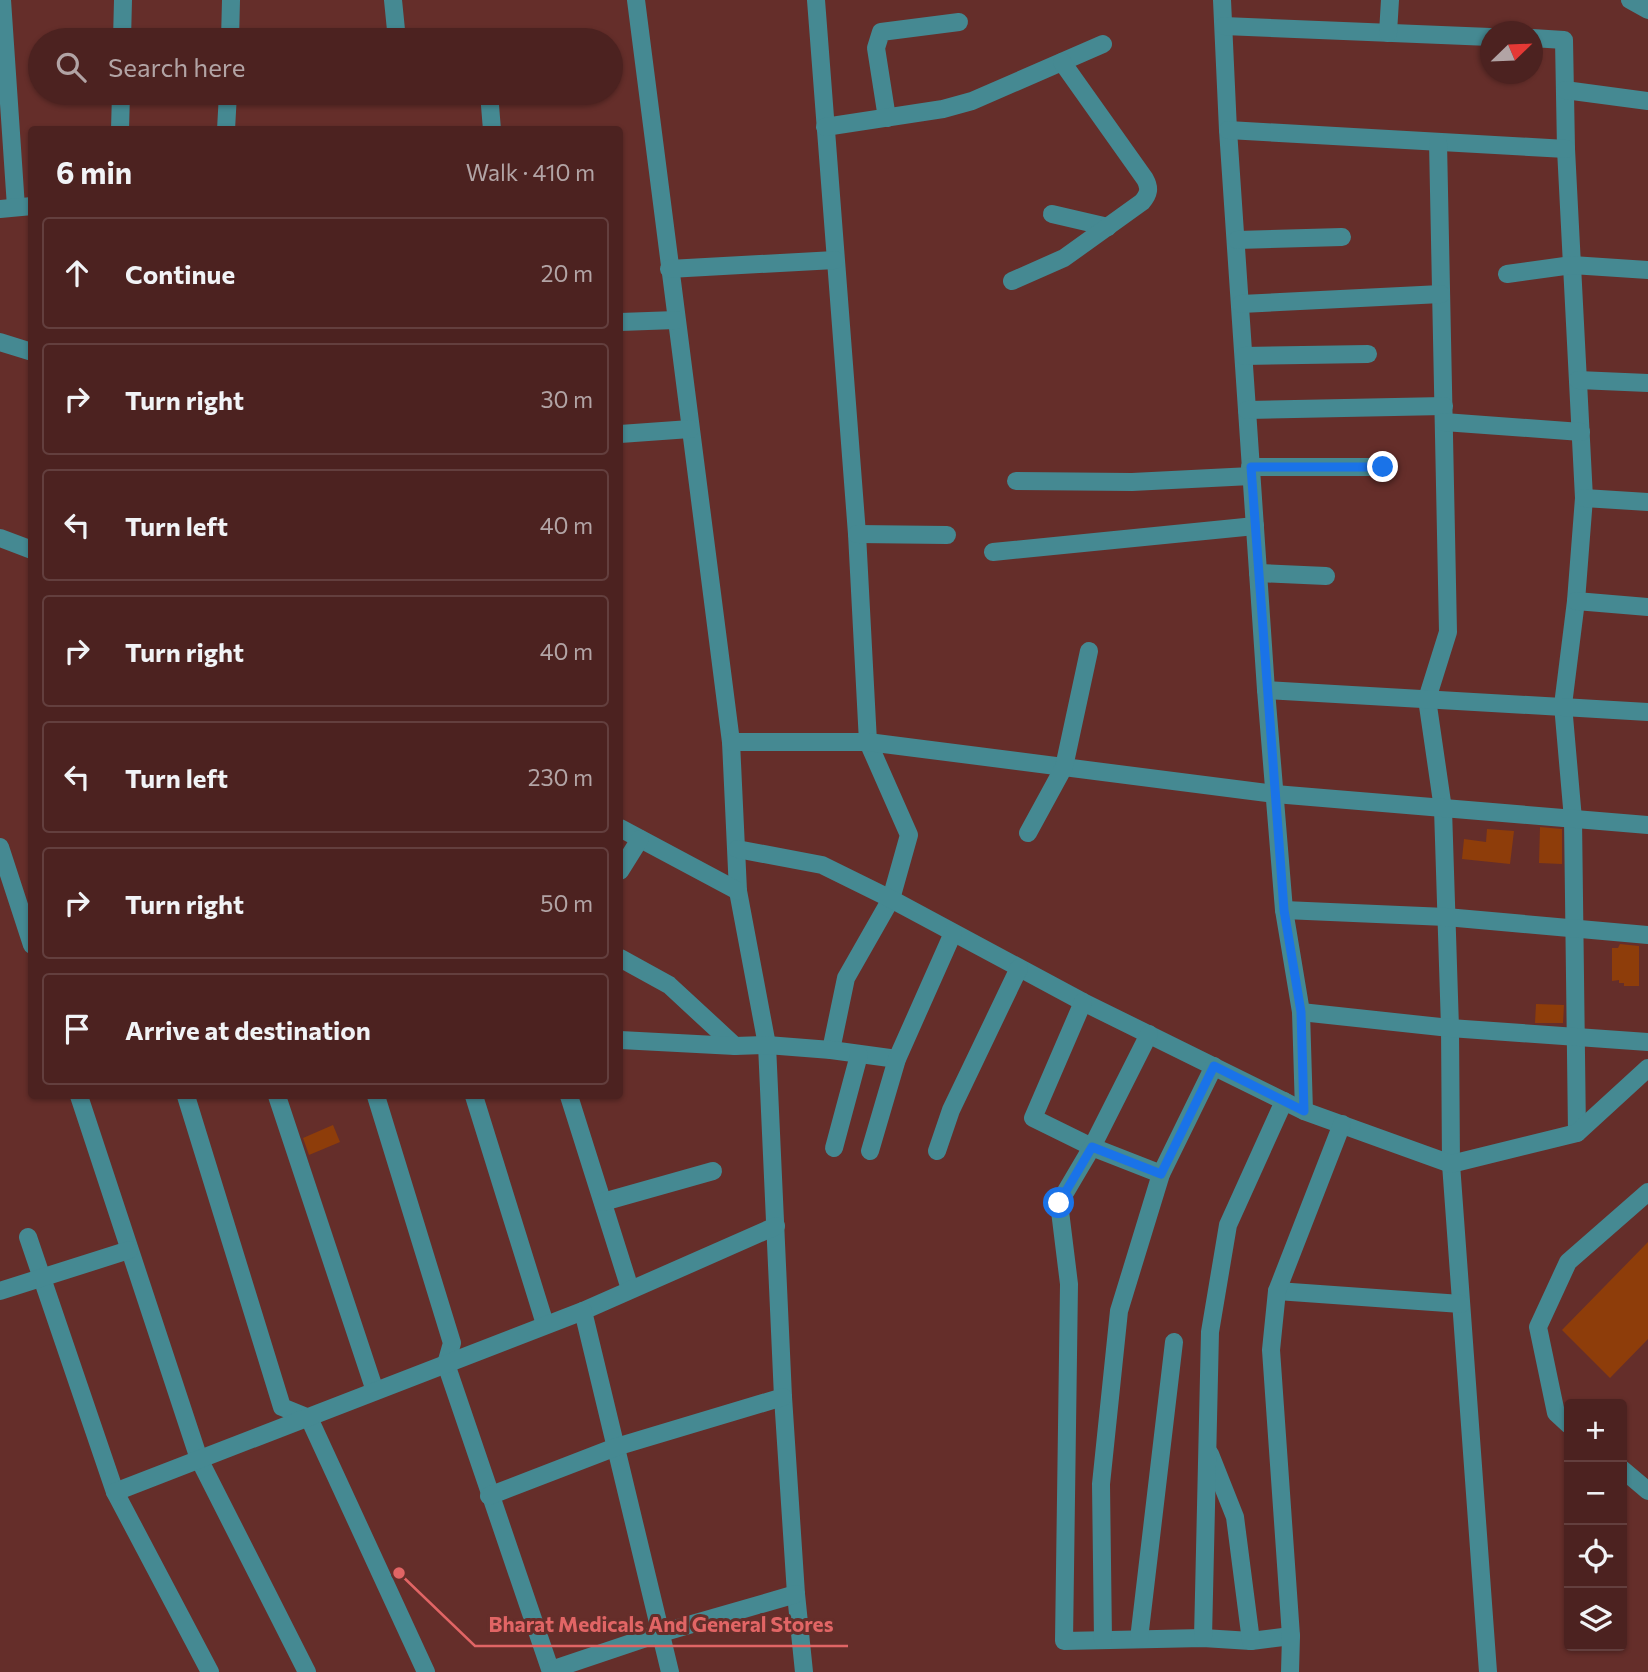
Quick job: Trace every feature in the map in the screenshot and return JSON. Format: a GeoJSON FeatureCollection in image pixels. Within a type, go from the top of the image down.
{"type":"FeatureCollection","features":[{"type":"Feature","properties":{"kind":"street"},"geometry":{"type":"LineString","coordinates":[[2,0],[16,207]]}},
{"type":"Feature","properties":{"kind":"street"},"geometry":{"type":"LineString","coordinates":[[122,28],[123,0]]}},
{"type":"Feature","properties":{"kind":"street"},"geometry":{"type":"LineString","coordinates":[[230,28],[231,0]]}},
{"type":"Feature","properties":{"kind":"street"},"geometry":{"type":"LineString","coordinates":[[393,0],[396,28]]}},
{"type":"Feature","properties":{"kind":"street"},"geometry":{"type":"LineString","coordinates":[[636,0],[731,742],[738,891],[767,1045],[783,1397],[804,1672]]}},
{"type":"Feature","properties":{"kind":"street"},"geometry":{"type":"LineString","coordinates":[[816,0],[857,534],[868,742],[909,835],[891,899],[846,978],[831,1050]]}},
{"type":"Feature","properties":{"kind":"street"},"geometry":{"type":"LineString","coordinates":[[1222,0],[1228,130],[1266,690],[1284,910],[1301,1012],[1304,1111]]}},
{"type":"Feature","properties":{"kind":"street"},"geometry":{"type":"LineString","coordinates":[[1388,33],[1390,0]]}},
{"type":"Feature","properties":{"kind":"street"},"geometry":{"type":"LineString","coordinates":[[1630,0],[1648,10]]}},
{"type":"Feature","properties":{"kind":"street"},"geometry":{"type":"LineString","coordinates":[[887,118],[876,48],[881,32],[959,22]]}},
{"type":"Feature","properties":{"kind":"street"},"geometry":{"type":"LineString","coordinates":[[1224,26],[1480,37]]}},
{"type":"Feature","properties":{"kind":"street"},"geometry":{"type":"LineString","coordinates":[[1543,39],[1564,40],[1566,149],[1584,498],[1576,601],[1563,705],[1573,819],[1577,1133]]}},
{"type":"Feature","properties":{"kind":"street"},"geometry":{"type":"LineString","coordinates":[[825,127],[943,109],[972,101],[1103,44]]}},
{"type":"Feature","properties":{"kind":"street"},"geometry":{"type":"LineString","coordinates":[[1012,281],[1064,258],[1148,195],[1148,185],[1062,62]]}},
{"type":"Feature","properties":{"kind":"street"},"geometry":{"type":"LineString","coordinates":[[1565,90],[1648,101]]}},
{"type":"Feature","properties":{"kind":"street"},"geometry":{"type":"LineString","coordinates":[[120,126],[121,105]]}},
{"type":"Feature","properties":{"kind":"street"},"geometry":{"type":"LineString","coordinates":[[226,126],[227,105]]}},
{"type":"Feature","properties":{"kind":"street"},"geometry":{"type":"LineString","coordinates":[[490,105],[492,126]]}},
{"type":"Feature","properties":{"kind":"street"},"geometry":{"type":"LineString","coordinates":[[1228,130],[1566,149]]}},
{"type":"Feature","properties":{"kind":"street"},"geometry":{"type":"LineString","coordinates":[[1438,142],[1448,632],[1426,699],[1443,809],[1451,1164],[1488,1672]]}},
{"type":"Feature","properties":{"kind":"street"},"geometry":{"type":"LineString","coordinates":[[1052,214],[1108,227]]}},
{"type":"Feature","properties":{"kind":"street"},"geometry":{"type":"LineString","coordinates":[[1237,240],[1342,237]]}},
{"type":"Feature","properties":{"kind":"street"},"geometry":{"type":"LineString","coordinates":[[669,269],[835,260]]}},
{"type":"Feature","properties":{"kind":"street"},"geometry":{"type":"LineString","coordinates":[[1507,274],[1572,265],[1648,270]]}},
{"type":"Feature","properties":{"kind":"street"},"geometry":{"type":"LineString","coordinates":[[1241,304],[1441,294]]}},
{"type":"Feature","properties":{"kind":"street"},"geometry":{"type":"LineString","coordinates":[[623,322],[676,320]]}},
{"type":"Feature","properties":{"kind":"street"},"geometry":{"type":"LineString","coordinates":[[0,342],[28,351]]}},
{"type":"Feature","properties":{"kind":"street"},"geometry":{"type":"LineString","coordinates":[[1244,356],[1368,355]]}},
{"type":"Feature","properties":{"kind":"street"},"geometry":{"type":"LineString","coordinates":[[1578,380],[1648,383]]}},
{"type":"Feature","properties":{"kind":"street"},"geometry":{"type":"LineString","coordinates":[[1247,410],[1444,414],[1581,432]]}},
{"type":"Feature","properties":{"kind":"street"},"geometry":{"type":"LineString","coordinates":[[623,434],[691,429]]}},
{"type":"Feature","properties":{"kind":"street"},"geometry":{"type":"LineString","coordinates":[[1016,481],[1132,482],[1251,471],[1383,467]]}},
{"type":"Feature","properties":{"kind":"street"},"geometry":{"type":"LineString","coordinates":[[1584,498],[1648,502]]}},
{"type":"Feature","properties":{"kind":"street"},"geometry":{"type":"LineString","coordinates":[[993,552],[1255,526]]}},
{"type":"Feature","properties":{"kind":"street"},"geometry":{"type":"LineString","coordinates":[[857,534],[947,535]]}},
{"type":"Feature","properties":{"kind":"street"},"geometry":{"type":"LineString","coordinates":[[0,538],[28,548]]}},
{"type":"Feature","properties":{"kind":"street"},"geometry":{"type":"LineString","coordinates":[[1258,573],[1326,576]]}},
{"type":"Feature","properties":{"kind":"street"},"geometry":{"type":"LineString","coordinates":[[1576,601],[1648,607]]}},
{"type":"Feature","properties":{"kind":"street"},"geometry":{"type":"LineString","coordinates":[[1028,833],[1063,767],[1089,651]]}},
{"type":"Feature","properties":{"kind":"street"},"geometry":{"type":"LineString","coordinates":[[1266,690],[1563,705],[1648,712]]}},
{"type":"Feature","properties":{"kind":"street"},"geometry":{"type":"LineString","coordinates":[[731,742],[868,742],[1275,794],[1648,825]]}},
{"type":"Feature","properties":{"kind":"street"},"geometry":{"type":"LineString","coordinates":[[623,830],[738,891]]}},
{"type":"Feature","properties":{"kind":"street"},"geometry":{"type":"LineString","coordinates":[[623,866],[640,839]]}},
{"type":"Feature","properties":{"kind":"street"},"geometry":{"type":"LineString","coordinates":[[0,847],[28,933]]}},
{"type":"Feature","properties":{"kind":"street"},"geometry":{"type":"LineString","coordinates":[[737,849],[822,865],[1083,1002],[1304,1111],[1451,1164],[1577,1133],[1648,1068]]}},
{"type":"Feature","properties":{"kind":"street"},"geometry":{"type":"LineString","coordinates":[[1284,910],[1446,917],[1648,934]]}},
{"type":"Feature","properties":{"kind":"street"},"geometry":{"type":"LineString","coordinates":[[870,1150],[897,1059],[953,933]]}},
{"type":"Feature","properties":{"kind":"street"},"geometry":{"type":"LineString","coordinates":[[623,960],[669,985],[735,1046]]}},
{"type":"Feature","properties":{"kind":"street"},"geometry":{"type":"LineString","coordinates":[[937,1151],[951,1110],[1019,968]]}},
{"type":"Feature","properties":{"kind":"street"},"geometry":{"type":"LineString","coordinates":[[1083,1002],[1032,1118],[1092,1147],[1161,1174]]}},
{"type":"Feature","properties":{"kind":"street"},"geometry":{"type":"LineString","coordinates":[[1301,1012],[1450,1028],[1648,1042]]}},
{"type":"Feature","properties":{"kind":"street"},"geometry":{"type":"LineString","coordinates":[[1149,1034],[1092,1147],[1059,1203],[1069,1284],[1064,1641],[1203,1638],[1251,1641],[1291,1636]]}},
{"type":"Feature","properties":{"kind":"street"},"geometry":{"type":"LineString","coordinates":[[623,1040],[767,1045],[897,1059]]}},
{"type":"Feature","properties":{"kind":"street"},"geometry":{"type":"LineString","coordinates":[[834,1148],[859,1055]]}},
{"type":"Feature","properties":{"kind":"street"},"geometry":{"type":"LineString","coordinates":[[1103,1640],[1101,1483],[1119,1311],[1161,1174],[1214,1066]]}},
{"type":"Feature","properties":{"kind":"street"},"geometry":{"type":"LineString","coordinates":[[80,1099],[199,1459],[307,1672]]}},
{"type":"Feature","properties":{"kind":"street"},"geometry":{"type":"LineString","coordinates":[[187,1099],[282,1407],[309,1418],[426,1672]]}},
{"type":"Feature","properties":{"kind":"street"},"geometry":{"type":"LineString","coordinates":[[278,1099],[374,1391]]}},
{"type":"Feature","properties":{"kind":"street"},"geometry":{"type":"LineString","coordinates":[[377,1099],[453,1343],[446,1364],[551,1671],[661,1633],[796,1594]]}},
{"type":"Feature","properties":{"kind":"street"},"geometry":{"type":"LineString","coordinates":[[475,1099],[545,1324]]}},
{"type":"Feature","properties":{"kind":"street"},"geometry":{"type":"LineString","coordinates":[[570,1099],[630,1289]]}},
{"type":"Feature","properties":{"kind":"street"},"geometry":{"type":"LineString","coordinates":[[1203,1638],[1210,1332],[1228,1225],[1284,1101]]}},
{"type":"Feature","properties":{"kind":"street"},"geometry":{"type":"LineString","coordinates":[[1290,1672],[1291,1636],[1271,1350],[1277,1291],[1342,1124]]}},
{"type":"Feature","properties":{"kind":"street"},"geometry":{"type":"LineString","coordinates":[[603,1202],[713,1171]]}},
{"type":"Feature","properties":{"kind":"street"},"geometry":{"type":"LineString","coordinates":[[1564,1420],[1556,1413],[1538,1327],[1568,1262],[1648,1192]]}},
{"type":"Feature","properties":{"kind":"street"},"geometry":{"type":"LineString","coordinates":[[115,1492],[583,1311],[776,1226]]}},
{"type":"Feature","properties":{"kind":"street"},"geometry":{"type":"LineString","coordinates":[[28,1237],[115,1492],[210,1672]]}},
{"type":"Feature","properties":{"kind":"street"},"geometry":{"type":"LineString","coordinates":[[0,1291],[128,1250]]}},
{"type":"Feature","properties":{"kind":"street"},"geometry":{"type":"LineString","coordinates":[[1277,1291],[1461,1304]]}},
{"type":"Feature","properties":{"kind":"street"},"geometry":{"type":"LineString","coordinates":[[583,1311],[670,1672]]}},
{"type":"Feature","properties":{"kind":"street"},"geometry":{"type":"LineString","coordinates":[[1139,1639],[1174,1342]]}},
{"type":"Feature","properties":{"kind":"street"},"geometry":{"type":"LineString","coordinates":[[489,1496],[615,1447],[783,1397]]}},
{"type":"Feature","properties":{"kind":"street"},"geometry":{"type":"LineString","coordinates":[[1207,1448],[1235,1517],[1251,1641]]}},
{"type":"Feature","properties":{"kind":"street"},"geometry":{"type":"LineString","coordinates":[[1627,1473],[1648,1491]]}},
{"type":"Feature","properties":{"kind":"building"},"geometry":{"type":"Polygon","coordinates":[[[1540,827],[1562,829],[1562,864],[1539,863],[1540,827]]]}},
{"type":"Feature","properties":{"kind":"building"},"geometry":{"type":"Polygon","coordinates":[[[1487,829],[1514,831],[1510,864],[1462,859],[1464,839],[1486,842],[1487,829]]]}},
{"type":"Feature","properties":{"kind":"building"},"geometry":{"type":"Polygon","coordinates":[[[1620,944],[1639,946],[1639,986],[1624,986],[1619,980],[1612,981],[1612,948],[1618,948],[1620,944]]]}},
{"type":"Feature","properties":{"kind":"building"},"geometry":{"type":"Polygon","coordinates":[[[1536,1004],[1564,1005],[1563,1023],[1535,1023],[1536,1004]]]}},
{"type":"Feature","properties":{"kind":"building"},"geometry":{"type":"Polygon","coordinates":[[[333,1125],[340,1142],[309,1155],[303,1138],[333,1125]]]}},
{"type":"Feature","properties":{"kind":"building"},"geometry":{"type":"Polygon","coordinates":[[[1648,1242],[1648,1339],[1610,1378],[1562,1330],[1648,1242]]]}},
{"type":"Feature","properties":{"kind":"place","name":"Bharat Medicals And General Stores"},"geometry":{"type":"Point","coordinates":[399,1573]}},
{"type":"Feature","properties":{"kind":"route"},"geometry":{"type":"LineString","coordinates":[[1059,1203],[1092,1147],[1161,1174],[1214,1066],[1304,1111],[1301,1012],[1284,910],[1251,467],[1383,467]]}}]}
